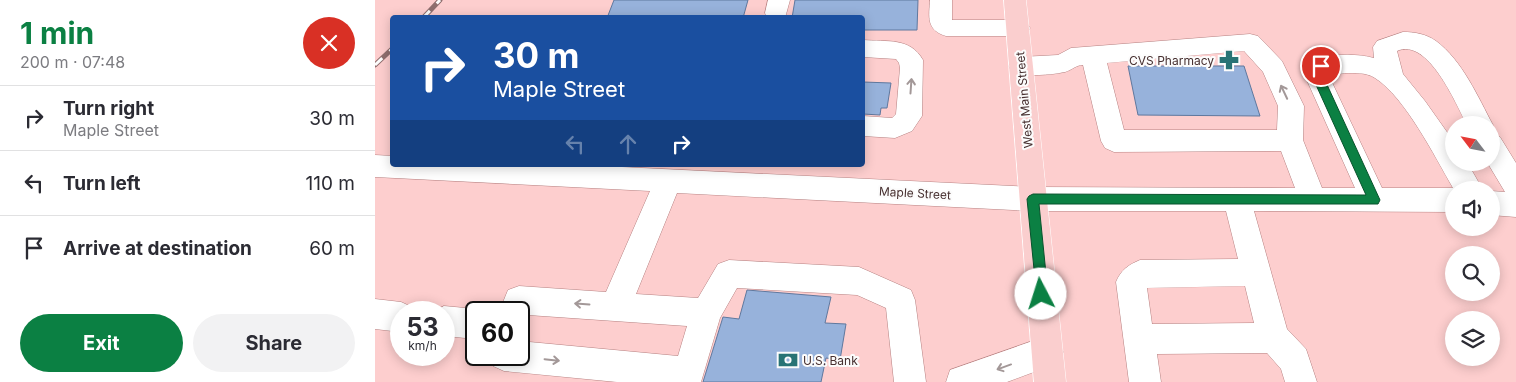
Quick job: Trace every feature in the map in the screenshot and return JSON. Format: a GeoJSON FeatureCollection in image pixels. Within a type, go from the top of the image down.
{"type":"FeatureCollection","features":[{"type":"Feature","properties":{"kind":"main road","name":"West Main Street"},"geometry":{"type":"LineString","coordinates":[[1015,0],[1048,367]]}},
{"type":"Feature","properties":{"kind":"street"},"geometry":{"type":"LineString","coordinates":[[941,0],[940,21],[946,28],[1019,48],[1064,63],[1082,56],[1250,42],[1273,68],[1291,106],[1290,140],[1313,200]]}},
{"type":"Feature","properties":{"kind":"street"},"geometry":{"type":"LineString","coordinates":[[1463,181],[1393,78],[1385,55],[1385,47],[1403,40],[1418,42],[1430,48],[1443,62],[1475,116]]}},
{"type":"Feature","properties":{"kind":"street"},"geometry":{"type":"LineString","coordinates":[[865,49],[902,50],[911,60],[912,68],[909,116],[903,124],[895,128],[865,126]]}},
{"type":"Feature","properties":{"kind":"street"},"geometry":{"type":"LineString","coordinates":[[1082,56],[1113,140],[1290,140]]}},
{"type":"Feature","properties":{"kind":"street"},"geometry":{"type":"LineString","coordinates":[[1374,200],[1317,76],[1321,66],[1361,65],[1382,70],[1393,78]]}},
{"type":"Feature","properties":{"kind":"street"},"geometry":{"type":"LineString","coordinates":[[1500,160],[1516,187]]}},
{"type":"Feature","properties":{"kind":"street","name":"Maple Street"},"geometry":{"type":"LineString","coordinates":[[376,166],[390,166]]}},
{"type":"Feature","properties":{"kind":"street","name":"Maple Street"},"geometry":{"type":"LineString","coordinates":[[410,167],[683,175],[1033,199],[1445,200]]}},
{"type":"Feature","properties":{"kind":"street"},"geometry":{"type":"LineString","coordinates":[[615,307],[683,175]]}},
{"type":"Feature","properties":{"kind":"street"},"geometry":{"type":"LineString","coordinates":[[1237,200],[1274,338],[1295,360],[1301,382]]}},
{"type":"Feature","properties":{"kind":"street"},"geometry":{"type":"LineString","coordinates":[[1500,204],[1516,205]]}},
{"type":"Feature","properties":{"kind":"street"},"geometry":{"type":"LineString","coordinates":[[1145,382],[1131,282],[1140,274],[1257,272]]}},
{"type":"Feature","properties":{"kind":"street"},"geometry":{"type":"LineString","coordinates":[[530,358],[677,375],[695,313],[729,274],[859,281],[900,300],[910,382]]}},
{"type":"Feature","properties":{"kind":"street"},"geometry":{"type":"LineString","coordinates":[[530,306],[615,307],[695,313]]}},
{"type":"Feature","properties":{"kind":"street"},"geometry":{"type":"LineString","coordinates":[[375,314],[390,316]]}},
{"type":"Feature","properties":{"kind":"street"},"geometry":{"type":"LineString","coordinates":[[1139,339],[1274,338]]}},
{"type":"Feature","properties":{"kind":"street"},"geometry":{"type":"LineString","coordinates":[[962,382],[1048,367]]}},
{"type":"Feature","properties":{"kind":"building"},"geometry":{"type":"Polygon","coordinates":[[[614,0],[748,0],[744,15],[608,15],[614,0]]]}},
{"type":"Feature","properties":{"kind":"building"},"geometry":{"type":"Polygon","coordinates":[[[795,0],[918,0],[917,30],[865,30],[865,15],[792,15],[795,0]]]}},
{"type":"Feature","properties":{"kind":"building"},"geometry":{"type":"Polygon","coordinates":[[[1128,66],[1244,66],[1260,116],[1138,115],[1128,66]]]}},
{"type":"Feature","properties":{"kind":"building"},"geometry":{"type":"Polygon","coordinates":[[[865,82],[891,83],[887,108],[881,108],[880,115],[865,114],[865,82]]]}},
{"type":"Feature","properties":{"kind":"building"},"geometry":{"type":"Polygon","coordinates":[[[747,290],[831,297],[825,323],[846,324],[840,360],[826,358],[821,382],[703,382],[723,317],[739,319],[747,290]]]}},
{"type":"Feature","properties":{"kind":"railway"},"geometry":{"type":"LineString","coordinates":[[426,15],[440,0]]}},
{"type":"Feature","properties":{"kind":"railway"},"geometry":{"type":"LineString","coordinates":[[375,65],[390,51]]}},
{"type":"Feature","properties":{"kind":"place","name":"CVS Pharmacy"},"geometry":{"type":"Point","coordinates":[1229,60]}},
{"type":"Feature","properties":{"kind":"place","name":"U.S. Bank"},"geometry":{"type":"Point","coordinates":[788,360]}},
{"type":"Feature","properties":{"kind":"route"},"geometry":{"type":"LineString","coordinates":[[1041,294],[1033,199],[1374,200],[1317,76],[1321,66]]}}]}
